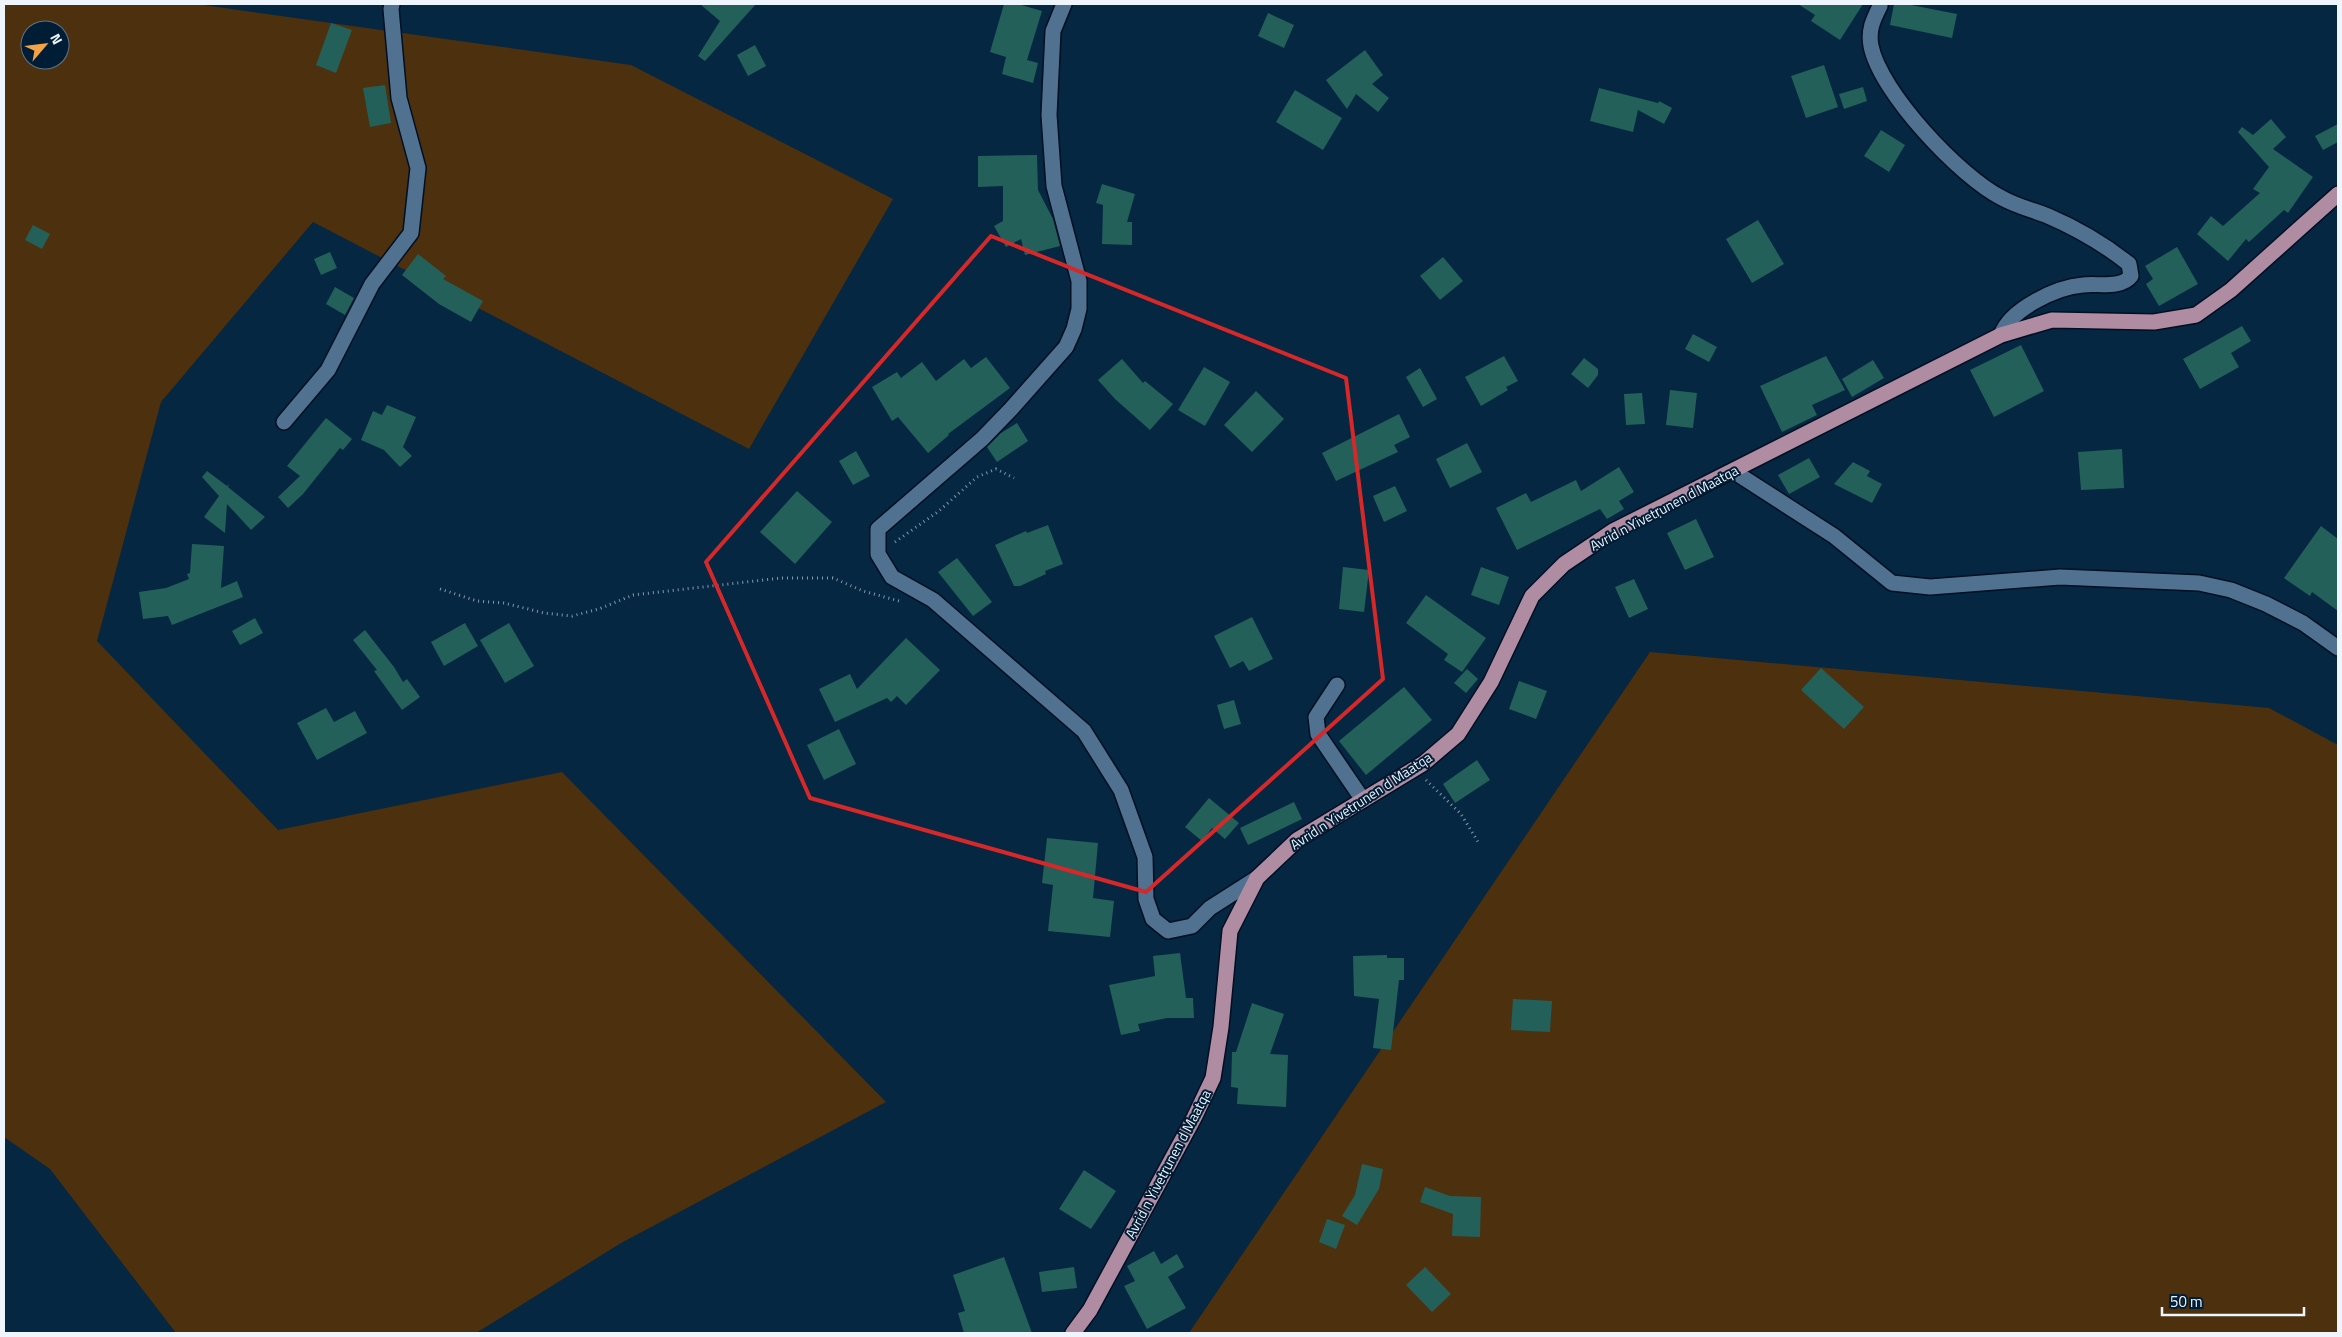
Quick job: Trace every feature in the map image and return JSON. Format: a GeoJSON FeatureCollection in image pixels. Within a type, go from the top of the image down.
{"type":"FeatureCollection","features":[{"type":"Feature","properties":{"kind":"main road","name":"Avrid n Yivetṛunen d Maatqa"},"geometry":{"type":"LineString","coordinates":[[1073,1333],[1090,1310],[1194,1118],[1213,1078],[1221,1027],[1230,931],[1257,878],[1296,840],[1416,768],[1458,734],[1491,682],[1532,596],[1564,564],[1614,531],[2001,335],[2052,320],[2154,322],[2196,315],[2231,290],[2338,194]]}},
{"type":"Feature","properties":{"kind":"street"},"geometry":{"type":"LineString","coordinates":[[284,422],[328,370],[372,284],[412,233],[418,168],[399,98],[392,4]]}},
{"type":"Feature","properties":{"kind":"street"},"geometry":{"type":"LineString","coordinates":[[1064,4],[1053,31],[1049,116],[1054,186],[1078,281],[1079,309],[1074,329],[1066,347],[982,439],[878,529],[878,554],[892,577],[933,600],[1084,731],[1121,790],[1145,857],[1146,899],[1153,920],[1168,931],[1192,926],[1210,908],[1257,878]]}},
{"type":"Feature","properties":{"kind":"street"},"geometry":{"type":"LineString","coordinates":[[1880,6],[1870,25],[1871,44],[1876,65],[1886,83],[1910,115],[1964,172],[2002,198],[2048,216],[2086,235],[2129,264],[2132,271],[2129,279],[2119,283],[2083,284],[2048,295],[2019,313],[2003,328],[2001,335]]}},
{"type":"Feature","properties":{"kind":"street"},"geometry":{"type":"LineString","coordinates":[[1733,471],[1834,536],[1892,583],[1930,588],[2060,577],[2199,583],[2231,590],[2266,604],[2303,623],[2338,648]]}},
{"type":"Feature","properties":{"kind":"street"},"geometry":{"type":"LineString","coordinates":[[1337,685],[1316,717],[1318,734],[1363,800]]}},
{"type":"Feature","properties":{"kind":"path"},"geometry":{"type":"LineString","coordinates":[[878,554],[939,512],[977,477],[996,469],[1014,478]]}},
{"type":"Feature","properties":{"kind":"path"},"geometry":{"type":"LineString","coordinates":[[440,589],[477,601],[504,603],[544,613],[572,616],[599,609],[633,595],[781,578],[833,578],[894,601],[904,601]]}},
{"type":"Feature","properties":{"kind":"path"},"geometry":{"type":"LineString","coordinates":[[1416,768],[1461,814],[1478,842]]}},
{"type":"Feature","properties":{"kind":"highlighted area"},"geometry":{"type":"Polygon","coordinates":[[[991,236],[1346,378],[1383,679],[1146,892],[810,798],[706,562],[991,236]]]}},
{"type":"Feature","properties":{"kind":"shaded area"},"geometry":{"type":"Polygon","coordinates":[[[4,4],[196,4],[631,65],[893,199],[749,449],[313,222],[161,402],[97,641],[278,830],[562,772],[886,1102],[621,1243],[476,1333],[176,1333],[50,1169],[4,1137],[4,4]]]}},
{"type":"Feature","properties":{"kind":"shaded area"},"geometry":{"type":"Polygon","coordinates":[[[1650,652],[2269,708],[2338,745],[2338,1333],[1189,1333],[1650,652]]]}},
{"type":"Feature","properties":{"kind":"building"},"geometry":{"type":"Polygon","coordinates":[[[700,4],[756,4],[705,61],[698,56],[720,21],[700,4]]]}},
{"type":"Feature","properties":{"kind":"building"},"geometry":{"type":"Polygon","coordinates":[[[1004,4],[1018,4],[1042,11],[1027,60],[1038,63],[1033,83],[1002,74],[1006,57],[990,52],[1004,4]]]}},
{"type":"Feature","properties":{"kind":"building"},"geometry":{"type":"Polygon","coordinates":[[[1798,4],[1863,4],[1840,40],[1811,21],[1815,15],[1798,4]]]}},
{"type":"Feature","properties":{"kind":"building"},"geometry":{"type":"Polygon","coordinates":[[[1894,4],[1906,4],[1957,14],[1952,38],[1890,25],[1894,4]]]}},
{"type":"Feature","properties":{"kind":"building"},"geometry":{"type":"Polygon","coordinates":[[[1268,13],[1294,25],[1284,48],[1258,36],[1268,13]]]}},
{"type":"Feature","properties":{"kind":"building"},"geometry":{"type":"Polygon","coordinates":[[[331,23],[352,30],[336,73],[316,65],[331,23]]]}},
{"type":"Feature","properties":{"kind":"building"},"geometry":{"type":"Polygon","coordinates":[[[755,45],[766,66],[748,76],[737,55],[755,45]]]}},
{"type":"Feature","properties":{"kind":"building"},"geometry":{"type":"Polygon","coordinates":[[[1365,50],[1383,75],[1372,84],[1389,98],[1378,112],[1356,94],[1347,109],[1326,80],[1365,50]]]}},
{"type":"Feature","properties":{"kind":"building"},"geometry":{"type":"Polygon","coordinates":[[[1824,65],[1838,107],[1806,118],[1791,76],[1824,65]]]}},
{"type":"Feature","properties":{"kind":"building"},"geometry":{"type":"Polygon","coordinates":[[[385,85],[391,123],[370,127],[363,88],[385,85]]]}},
{"type":"Feature","properties":{"kind":"building"},"geometry":{"type":"Polygon","coordinates":[[[1863,87],[1867,101],[1844,109],[1839,94],[1863,87]]]}},
{"type":"Feature","properties":{"kind":"building"},"geometry":{"type":"Polygon","coordinates":[[[1599,88],[1658,103],[1659,101],[1672,108],[1664,124],[1638,110],[1633,132],[1590,121],[1599,88]]]}},
{"type":"Feature","properties":{"kind":"building"},"geometry":{"type":"Polygon","coordinates":[[[1295,90],[1342,118],[1323,150],[1276,122],[1295,90]]]}},
{"type":"Feature","properties":{"kind":"building"},"geometry":{"type":"Polygon","coordinates":[[[2271,119],[2286,137],[2273,149],[2313,177],[2288,213],[2284,210],[2249,242],[2246,239],[2228,261],[2197,234],[2211,216],[2223,226],[2260,193],[2253,189],[2269,167],[2238,132],[2242,127],[2253,135],[2271,119]]]}},
{"type":"Feature","properties":{"kind":"building"},"geometry":{"type":"Polygon","coordinates":[[[2338,124],[2338,142],[2323,150],[2315,136],[2338,124]]]}},
{"type":"Feature","properties":{"kind":"building"},"geometry":{"type":"Polygon","coordinates":[[[1881,130],[1905,145],[1889,172],[1864,156],[1881,130]]]}},
{"type":"Feature","properties":{"kind":"building"},"geometry":{"type":"Polygon","coordinates":[[[1037,155],[1038,190],[1053,219],[1060,246],[1025,255],[1021,239],[1006,247],[994,226],[1003,221],[1003,186],[978,187],[978,156],[1037,155]]]}},
{"type":"Feature","properties":{"kind":"building"},"geometry":{"type":"Polygon","coordinates":[[[1102,184],[1135,194],[1127,222],[1132,222],[1132,245],[1102,244],[1103,205],[1096,203],[1102,184]]]}},
{"type":"Feature","properties":{"kind":"building"},"geometry":{"type":"Polygon","coordinates":[[[1758,220],[1784,264],[1752,283],[1726,239],[1758,220]]]}},
{"type":"Feature","properties":{"kind":"building"},"geometry":{"type":"Polygon","coordinates":[[[33,225],[50,234],[42,249],[25,240],[33,225]]]}},
{"type":"Feature","properties":{"kind":"building"},"geometry":{"type":"Polygon","coordinates":[[[2177,247],[2198,284],[2159,306],[2146,284],[2153,279],[2145,266],[2177,247]]]}},
{"type":"Feature","properties":{"kind":"building"},"geometry":{"type":"Polygon","coordinates":[[[330,252],[337,268],[321,275],[314,259],[330,252]]]}},
{"type":"Feature","properties":{"kind":"building"},"geometry":{"type":"Polygon","coordinates":[[[418,254],[446,276],[443,279],[483,301],[471,322],[439,304],[402,275],[418,254]]]}},
{"type":"Feature","properties":{"kind":"building"},"geometry":{"type":"Polygon","coordinates":[[[1443,257],[1463,281],[1440,300],[1420,276],[1443,257]]]}},
{"type":"Feature","properties":{"kind":"building"},"geometry":{"type":"Polygon","coordinates":[[[335,287],[354,298],[345,315],[326,304],[335,287]]]}},
{"type":"Feature","properties":{"kind":"building"},"geometry":{"type":"Polygon","coordinates":[[[2242,326],[2251,341],[2231,353],[2239,367],[2200,389],[2183,359],[2242,326]]]}},
{"type":"Feature","properties":{"kind":"building"},"geometry":{"type":"Polygon","coordinates":[[[1693,334],[1717,347],[1709,362],[1685,349],[1693,334]]]}},
{"type":"Feature","properties":{"kind":"building"},"geometry":{"type":"Polygon","coordinates":[[[2021,345],[2044,391],[1994,417],[1970,370],[2021,345]]]}},
{"type":"Feature","properties":{"kind":"building"},"geometry":{"type":"Polygon","coordinates":[[[1504,356],[1518,381],[1506,387],[1508,390],[1481,406],[1465,377],[1504,356]]]}},
{"type":"Feature","properties":{"kind":"building"},"geometry":{"type":"Polygon","coordinates":[[[1826,356],[1845,390],[1812,405],[1817,415],[1782,432],[1760,386],[1826,356]]]}},
{"type":"Feature","properties":{"kind":"building"},"geometry":{"type":"Polygon","coordinates":[[[986,357],[1010,388],[948,434],[928,453],[898,417],[892,421],[872,387],[897,372],[901,378],[922,362],[936,381],[964,359],[971,368],[986,357]]]}},
{"type":"Feature","properties":{"kind":"building"},"geometry":{"type":"Polygon","coordinates":[[[1584,358],[1598,369],[1598,375],[1588,388],[1571,374],[1584,358]]]}},
{"type":"Feature","properties":{"kind":"building"},"geometry":{"type":"Polygon","coordinates":[[[1122,359],[1143,383],[1145,381],[1173,404],[1150,430],[1115,399],[1098,380],[1122,359]]]}},
{"type":"Feature","properties":{"kind":"building"},"geometry":{"type":"Polygon","coordinates":[[[1873,360],[1884,378],[1852,397],[1842,379],[1873,360]]]}},
{"type":"Feature","properties":{"kind":"building"},"geometry":{"type":"Polygon","coordinates":[[[1204,367],[1230,382],[1205,426],[1178,410],[1204,367]]]}},
{"type":"Feature","properties":{"kind":"building"},"geometry":{"type":"Polygon","coordinates":[[[1420,368],[1437,399],[1423,407],[1406,377],[1420,368]]]}},
{"type":"Feature","properties":{"kind":"building"},"geometry":{"type":"Polygon","coordinates":[[[1670,390],[1697,393],[1693,428],[1666,425],[1670,390]]]}},
{"type":"Feature","properties":{"kind":"building"},"geometry":{"type":"Polygon","coordinates":[[[1256,391],[1284,419],[1252,452],[1224,425],[1256,391]]]}},
{"type":"Feature","properties":{"kind":"building"},"geometry":{"type":"Polygon","coordinates":[[[1642,393],[1645,424],[1626,425],[1624,394],[1642,393]]]}},
{"type":"Feature","properties":{"kind":"building"},"geometry":{"type":"Polygon","coordinates":[[[387,405],[416,417],[403,447],[412,456],[400,467],[384,450],[361,440],[373,411],[382,415],[387,405]]]}},
{"type":"Feature","properties":{"kind":"building"},"geometry":{"type":"Polygon","coordinates":[[[1399,414],[1410,437],[1394,445],[1398,452],[1336,481],[1322,453],[1399,414]]]}},
{"type":"Feature","properties":{"kind":"building"},"geometry":{"type":"Polygon","coordinates":[[[326,418],[352,439],[343,450],[340,448],[303,494],[288,508],[278,497],[300,476],[287,466],[326,418]]]}},
{"type":"Feature","properties":{"kind":"building"},"geometry":{"type":"Polygon","coordinates":[[[1017,423],[1028,441],[997,462],[987,447],[1001,433],[1017,423]]]}},
{"type":"Feature","properties":{"kind":"building"},"geometry":{"type":"Polygon","coordinates":[[[1467,443],[1482,472],[1450,488],[1436,459],[1467,443]]]}},
{"type":"Feature","properties":{"kind":"building"},"geometry":{"type":"Polygon","coordinates":[[[2122,449],[2124,488],[2081,490],[2078,452],[2122,449]]]}},
{"type":"Feature","properties":{"kind":"building"},"geometry":{"type":"Polygon","coordinates":[[[856,451],[870,476],[853,485],[839,461],[856,451]]]}},
{"type":"Feature","properties":{"kind":"building"},"geometry":{"type":"Polygon","coordinates":[[[1809,458],[1820,477],[1789,494],[1778,475],[1809,458]]]}},
{"type":"Feature","properties":{"kind":"building"},"geometry":{"type":"Polygon","coordinates":[[[1853,462],[1870,471],[1867,476],[1882,484],[1872,503],[1834,484],[1853,462]]]}},
{"type":"Feature","properties":{"kind":"building"},"geometry":{"type":"Polygon","coordinates":[[[1619,467],[1634,492],[1619,501],[1624,509],[1607,519],[1600,509],[1517,550],[1496,508],[1526,493],[1531,502],[1576,480],[1581,491],[1619,467]]]}},
{"type":"Feature","properties":{"kind":"building"},"geometry":{"type":"Polygon","coordinates":[[[207,471],[227,486],[229,484],[228,487],[265,517],[251,530],[227,504],[225,533],[204,517],[219,496],[202,477],[207,471]]]}},
{"type":"Feature","properties":{"kind":"building"},"geometry":{"type":"Polygon","coordinates":[[[1395,486],[1407,511],[1384,522],[1373,496],[1395,486]]]}},
{"type":"Feature","properties":{"kind":"building"},"geometry":{"type":"Polygon","coordinates":[[[797,491],[832,522],[795,564],[760,532],[797,491]]]}},
{"type":"Feature","properties":{"kind":"building"},"geometry":{"type":"Polygon","coordinates":[[[1696,519],[1714,557],[1685,570],[1667,533],[1696,519]]]}},
{"type":"Feature","properties":{"kind":"building"},"geometry":{"type":"Polygon","coordinates":[[[1048,525],[1063,564],[1045,571],[1046,574],[1020,586],[1014,586],[995,545],[1026,531],[1027,533],[1048,525]]]}},
{"type":"Feature","properties":{"kind":"building"},"geometry":{"type":"Polygon","coordinates":[[[2321,526],[2338,539],[2338,611],[2312,592],[2310,596],[2284,578],[2321,526]]]}},
{"type":"Feature","properties":{"kind":"building"},"geometry":{"type":"Polygon","coordinates":[[[192,544],[224,546],[221,588],[237,581],[243,597],[172,625],[168,616],[143,619],[139,592],[166,588],[189,579],[187,574],[190,573],[192,544]]]}},
{"type":"Feature","properties":{"kind":"building"},"geometry":{"type":"Polygon","coordinates":[[[957,558],[992,602],[973,616],[938,572],[957,558]]]}},
{"type":"Feature","properties":{"kind":"building"},"geometry":{"type":"Polygon","coordinates":[[[1343,567],[1369,570],[1364,612],[1339,609],[1343,567]]]}},
{"type":"Feature","properties":{"kind":"building"},"geometry":{"type":"Polygon","coordinates":[[[1481,567],[1509,577],[1499,605],[1471,595],[1481,567]]]}},
{"type":"Feature","properties":{"kind":"building"},"geometry":{"type":"Polygon","coordinates":[[[1634,579],[1648,609],[1629,618],[1615,587],[1634,579]]]}},
{"type":"Feature","properties":{"kind":"building"},"geometry":{"type":"Polygon","coordinates":[[[1426,595],[1486,638],[1462,672],[1444,660],[1448,654],[1406,623],[1426,595]]]}},
{"type":"Feature","properties":{"kind":"building"},"geometry":{"type":"Polygon","coordinates":[[[1252,617],[1273,659],[1249,671],[1243,661],[1230,668],[1214,636],[1252,617]]]}},
{"type":"Feature","properties":{"kind":"building"},"geometry":{"type":"Polygon","coordinates":[[[255,618],[263,633],[240,645],[232,631],[255,618]]]}},
{"type":"Feature","properties":{"kind":"building"},"geometry":{"type":"Polygon","coordinates":[[[465,623],[478,646],[444,666],[431,642],[465,623]]]}},
{"type":"Feature","properties":{"kind":"building"},"geometry":{"type":"Polygon","coordinates":[[[509,623],[534,666],[505,683],[480,640],[509,623]]]}},
{"type":"Feature","properties":{"kind":"building"},"geometry":{"type":"Polygon","coordinates":[[[365,630],[394,667],[403,682],[407,679],[420,697],[402,710],[374,671],[377,670],[353,640],[365,630]]]}},
{"type":"Feature","properties":{"kind":"building"},"geometry":{"type":"Polygon","coordinates":[[[906,638],[940,670],[906,705],[897,696],[891,702],[887,698],[835,722],[819,689],[850,674],[857,689],[906,638]]]}},
{"type":"Feature","properties":{"kind":"building"},"geometry":{"type":"Polygon","coordinates":[[[1821,668],[1864,707],[1844,729],[1801,690],[1821,668]]]}},
{"type":"Feature","properties":{"kind":"building"},"geometry":{"type":"Polygon","coordinates":[[[1467,669],[1478,679],[1466,693],[1454,683],[1467,669]]]}},
{"type":"Feature","properties":{"kind":"building"},"geometry":{"type":"Polygon","coordinates":[[[1519,681],[1547,691],[1536,719],[1509,709],[1519,681]]]}},
{"type":"Feature","properties":{"kind":"building"},"geometry":{"type":"Polygon","coordinates":[[[1404,687],[1432,720],[1366,775],[1339,741],[1404,687]]]}},
{"type":"Feature","properties":{"kind":"building"},"geometry":{"type":"Polygon","coordinates":[[[1234,700],[1241,724],[1224,729],[1217,705],[1234,700]]]}},
{"type":"Feature","properties":{"kind":"building"},"geometry":{"type":"Polygon","coordinates":[[[326,708],[334,722],[355,711],[367,733],[317,760],[297,723],[326,708]]]}},
{"type":"Feature","properties":{"kind":"building"},"geometry":{"type":"Polygon","coordinates":[[[839,729],[856,764],[824,780],[807,745],[839,729]]]}},
{"type":"Feature","properties":{"kind":"building"},"geometry":{"type":"Polygon","coordinates":[[[1477,760],[1490,780],[1455,803],[1443,784],[1477,760]]]}},
{"type":"Feature","properties":{"kind":"building"},"geometry":{"type":"Polygon","coordinates":[[[1209,798],[1239,823],[1225,839],[1212,828],[1202,841],[1185,827],[1209,798]]]}},
{"type":"Feature","properties":{"kind":"building"},"geometry":{"type":"Polygon","coordinates":[[[1294,802],[1302,819],[1248,845],[1240,828],[1294,802]]]}},
{"type":"Feature","properties":{"kind":"building"},"geometry":{"type":"Polygon","coordinates":[[[1047,838],[1098,843],[1093,898],[1114,901],[1110,937],[1048,931],[1053,885],[1042,883],[1047,838]]]}},
{"type":"Feature","properties":{"kind":"building"},"geometry":{"type":"Polygon","coordinates":[[[1180,953],[1186,998],[1193,998],[1194,1018],[1167,1018],[1138,1024],[1140,1031],[1121,1035],[1109,985],[1155,976],[1153,956],[1180,953]]]}},
{"type":"Feature","properties":{"kind":"building"},"geometry":{"type":"Polygon","coordinates":[[[1387,955],[1387,958],[1404,958],[1404,980],[1399,980],[1391,1050],[1373,1048],[1379,999],[1354,996],[1353,956],[1387,955]]]}},
{"type":"Feature","properties":{"kind":"building"},"geometry":{"type":"Polygon","coordinates":[[[1513,999],[1552,1001],[1550,1032],[1511,1030],[1513,999]]]}},
{"type":"Feature","properties":{"kind":"building"},"geometry":{"type":"Polygon","coordinates":[[[1252,1003],[1284,1014],[1270,1054],[1288,1055],[1286,1107],[1237,1104],[1238,1088],[1231,1087],[1232,1052],[1236,1052],[1252,1003]]]}},
{"type":"Feature","properties":{"kind":"building"},"geometry":{"type":"Polygon","coordinates":[[[1362,1164],[1383,1169],[1379,1189],[1357,1225],[1342,1216],[1355,1195],[1362,1164]]]}},
{"type":"Feature","properties":{"kind":"building"},"geometry":{"type":"Polygon","coordinates":[[[1084,1170],[1116,1191],[1091,1229],[1059,1209],[1084,1170]]]}},
{"type":"Feature","properties":{"kind":"building"},"geometry":{"type":"Polygon","coordinates":[[[1425,1187],[1450,1196],[1481,1197],[1480,1237],[1452,1236],[1453,1214],[1420,1202],[1425,1187]]]}},
{"type":"Feature","properties":{"kind":"building"},"geometry":{"type":"Polygon","coordinates":[[[1327,1219],[1345,1225],[1336,1249],[1319,1242],[1327,1219]]]}},
{"type":"Feature","properties":{"kind":"building"},"geometry":{"type":"Polygon","coordinates":[[[1154,1251],[1161,1264],[1177,1254],[1184,1267],[1168,1277],[1186,1308],[1147,1329],[1124,1286],[1135,1281],[1127,1266],[1154,1251]]]}},
{"type":"Feature","properties":{"kind":"building"},"geometry":{"type":"Polygon","coordinates":[[[1004,1257],[1032,1333],[964,1333],[958,1313],[965,1311],[953,1275],[1004,1257]]]}},
{"type":"Feature","properties":{"kind":"building"},"geometry":{"type":"Polygon","coordinates":[[[1074,1267],[1077,1288],[1042,1292],[1039,1272],[1074,1267]]]}},
{"type":"Feature","properties":{"kind":"building"},"geometry":{"type":"Polygon","coordinates":[[[1425,1267],[1451,1294],[1432,1312],[1406,1285],[1425,1267]]]}}]}
